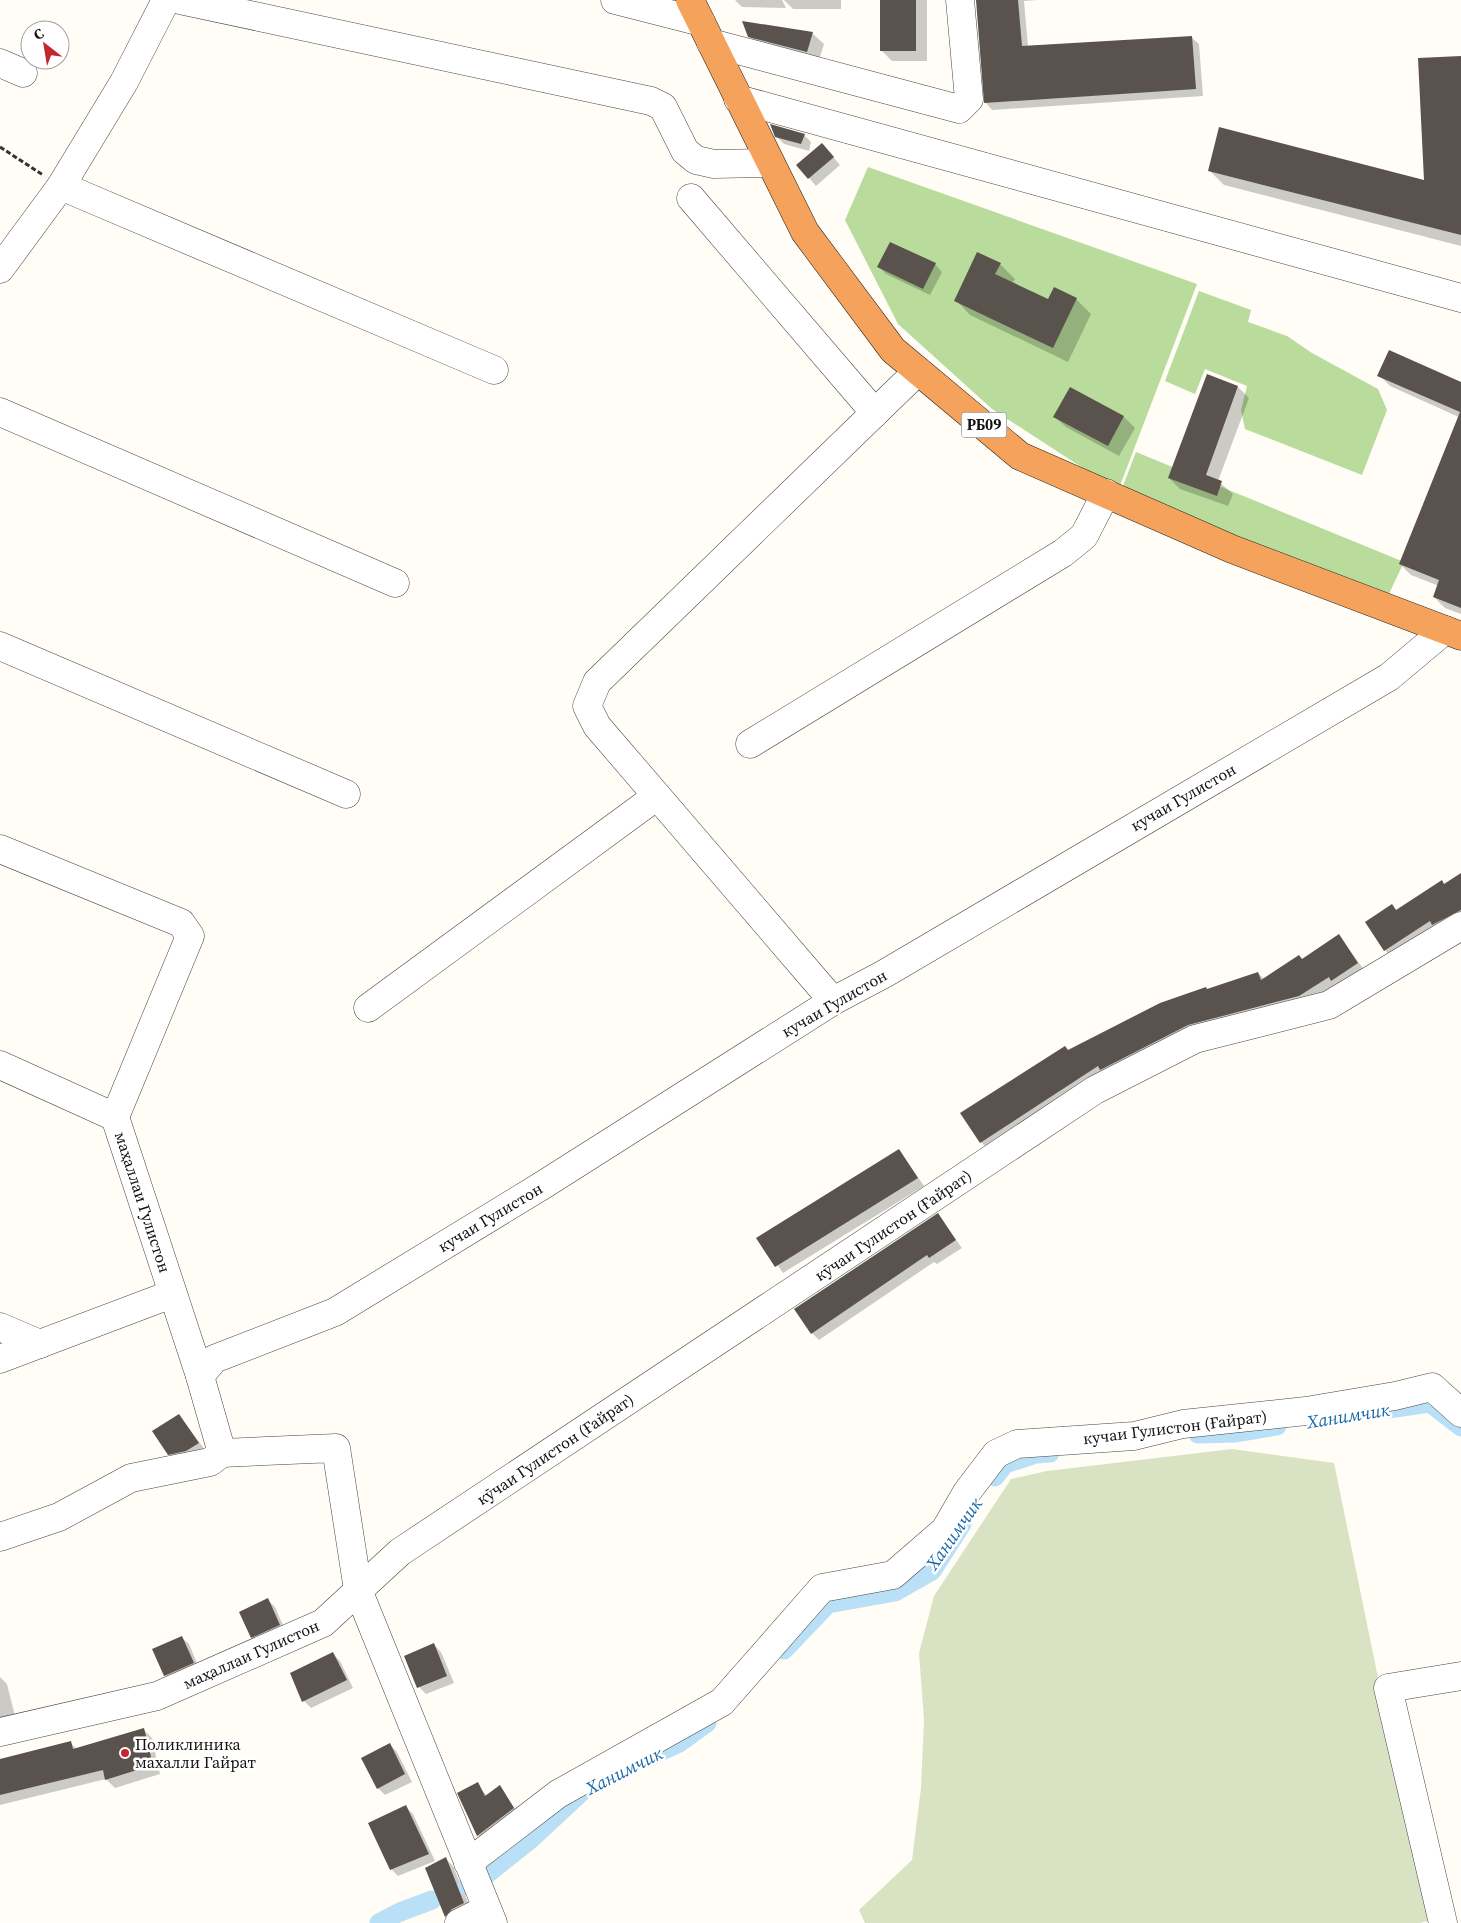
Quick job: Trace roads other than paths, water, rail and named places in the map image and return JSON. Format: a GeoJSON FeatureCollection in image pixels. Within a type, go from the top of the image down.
{"type":"FeatureCollection","features":[{"type":"Feature","properties":{"kind":"highway","name":"РБ09"},"geometry":{"type":"LineString","coordinates":[[700,22],[805,232],[893,350],[1020,456],[1232,550],[1453,633]]}},
{"type":"Feature","properties":{"kind":"street"},"geometry":{"type":"LineString","coordinates":[[0,269],[61,186],[124,82],[166,0]]}},
{"type":"Feature","properties":{"kind":"street"},"geometry":{"type":"LineString","coordinates":[[180,0],[651,101],[662,107],[685,151],[696,160],[714,164],[770,163]]}},
{"type":"Feature","properties":{"kind":"street"},"geometry":{"type":"LineString","coordinates":[[615,0],[700,22],[959,109],[969,99],[960,0]]}},
{"type":"Feature","properties":{"kind":"street"},"geometry":{"type":"LineString","coordinates":[[738,99],[1461,298]]}},
{"type":"Feature","properties":{"kind":"street"},"geometry":{"type":"LineString","coordinates":[[61,186],[494,370]]}},
{"type":"Feature","properties":{"kind":"street"},"geometry":{"type":"LineString","coordinates":[[691,198],[875,413]]}},
{"type":"Feature","properties":{"kind":"street"},"geometry":{"type":"LineString","coordinates":[[833,1001],[597,726],[586,706],[597,682],[918,371]]}},
{"type":"Feature","properties":{"kind":"street"},"geometry":{"type":"LineString","coordinates":[[0,412],[395,583]]}},
{"type":"Feature","properties":{"kind":"street"},"geometry":{"type":"LineString","coordinates":[[750,744],[1063,552],[1084,536],[1106,493]]}},
{"type":"Feature","properties":{"kind":"street","name":"кучаи Гулистон"},"geometry":{"type":"LineString","coordinates":[[207,1367],[336,1312],[543,1185],[833,1001],[884,974],[1389,677],[1453,633]]}},
{"type":"Feature","properties":{"kind":"street"},"geometry":{"type":"LineString","coordinates":[[0,646],[346,794]]}},
{"type":"Feature","properties":{"kind":"street"},"geometry":{"type":"LineString","coordinates":[[368,1008],[657,796]]}},
{"type":"Feature","properties":{"kind":"street"},"geometry":{"type":"LineString","coordinates":[[0,849],[181,923],[190,936],[115,1117]]}},
{"type":"Feature","properties":{"kind":"street","name":"кӯчаи Гулистон (Ғайрат)"},"geometry":{"type":"LineString","coordinates":[[358,1590],[400,1552],[1095,1090],[1195,1039],[1329,1005],[1461,926]]}},
{"type":"Feature","properties":{"kind":"street","name":"маҳаллаи Гулистон"},"geometry":{"type":"LineString","coordinates":[[0,1065],[115,1117],[172,1294],[207,1367],[222,1453]]}},
{"type":"Feature","properties":{"kind":"street","name":"маҳаллаи Гулистон"},"geometry":{"type":"LineString","coordinates":[[0,1359],[172,1294]]}},
{"type":"Feature","properties":{"kind":"street"},"geometry":{"type":"LineString","coordinates":[[0,1327],[40,1344]]}},
{"type":"Feature","properties":{"kind":"street","name":"кучаи Гулистон (Ғайрат)"},"geometry":{"type":"LineString","coordinates":[[470,1867],[558,1794],[722,1702],[822,1588],[893,1575],[945,1530],[967,1492],[996,1454],[1017,1444],[1134,1436],[1183,1424],[1306,1411],[1395,1396],[1432,1387],[1461,1413]]}},
{"type":"Feature","properties":{"kind":"street"},"geometry":{"type":"LineString","coordinates":[[0,1537],[59,1516],[131,1478],[210,1462],[222,1453],[336,1448],[358,1590],[488,1912],[459,1923]]}},
{"type":"Feature","properties":{"kind":"street","name":"маҳаллаи Гулистон"},"geometry":{"type":"LineString","coordinates":[[0,1732],[157,1696],[323,1623],[358,1590]]}},
{"type":"Feature","properties":{"kind":"street"},"geometry":{"type":"LineString","coordinates":[[1443,1923],[1388,1688],[1461,1676]]}},
{"type":"Feature","properties":{"kind":"street"},"geometry":{"type":"LineString","coordinates":[[1457,1923],[1461,1922]]}},
{"type":"Feature","properties":{"kind":"waterway","name":"Ханимчик"},"geometry":{"type":"LineString","coordinates":[[1388,1409],[1430,1403],[1461,1427]]}},
{"type":"Feature","properties":{"kind":"waterway","name":"Ханимчик"},"geometry":{"type":"LineString","coordinates":[[1198,1434],[1236,1433],[1277,1426]]}},
{"type":"Feature","properties":{"kind":"waterway","name":"Ханимчик"},"geometry":{"type":"LineString","coordinates":[[995,1477],[1005,1464],[1036,1454],[1050,1453]]}},
{"type":"Feature","properties":{"kind":"waterway","name":"Ханимчик"},"geometry":{"type":"LineString","coordinates":[[784,1650],[828,1604],[895,1592],[932,1571],[962,1524]]}},
{"type":"Feature","properties":{"kind":"waterway","name":"Ханимчик"},"geometry":{"type":"LineString","coordinates":[[644,1759],[679,1743],[707,1723]]}},
{"type":"Feature","properties":{"kind":"waterway","name":"Ханимчик"},"geometry":{"type":"LineString","coordinates":[[467,1886],[476,1883],[531,1839],[588,1786]]}},
{"type":"Feature","properties":{"kind":"waterway","name":"Ханимчик"},"geometry":{"type":"LineString","coordinates":[[379,1923],[400,1912],[432,1900]]}},
{"type":"Feature","properties":{"kind":"place","name":"Поликлиника махалли Гайрат"},"geometry":{"type":"Point","coordinates":[125,1753]}}]}
